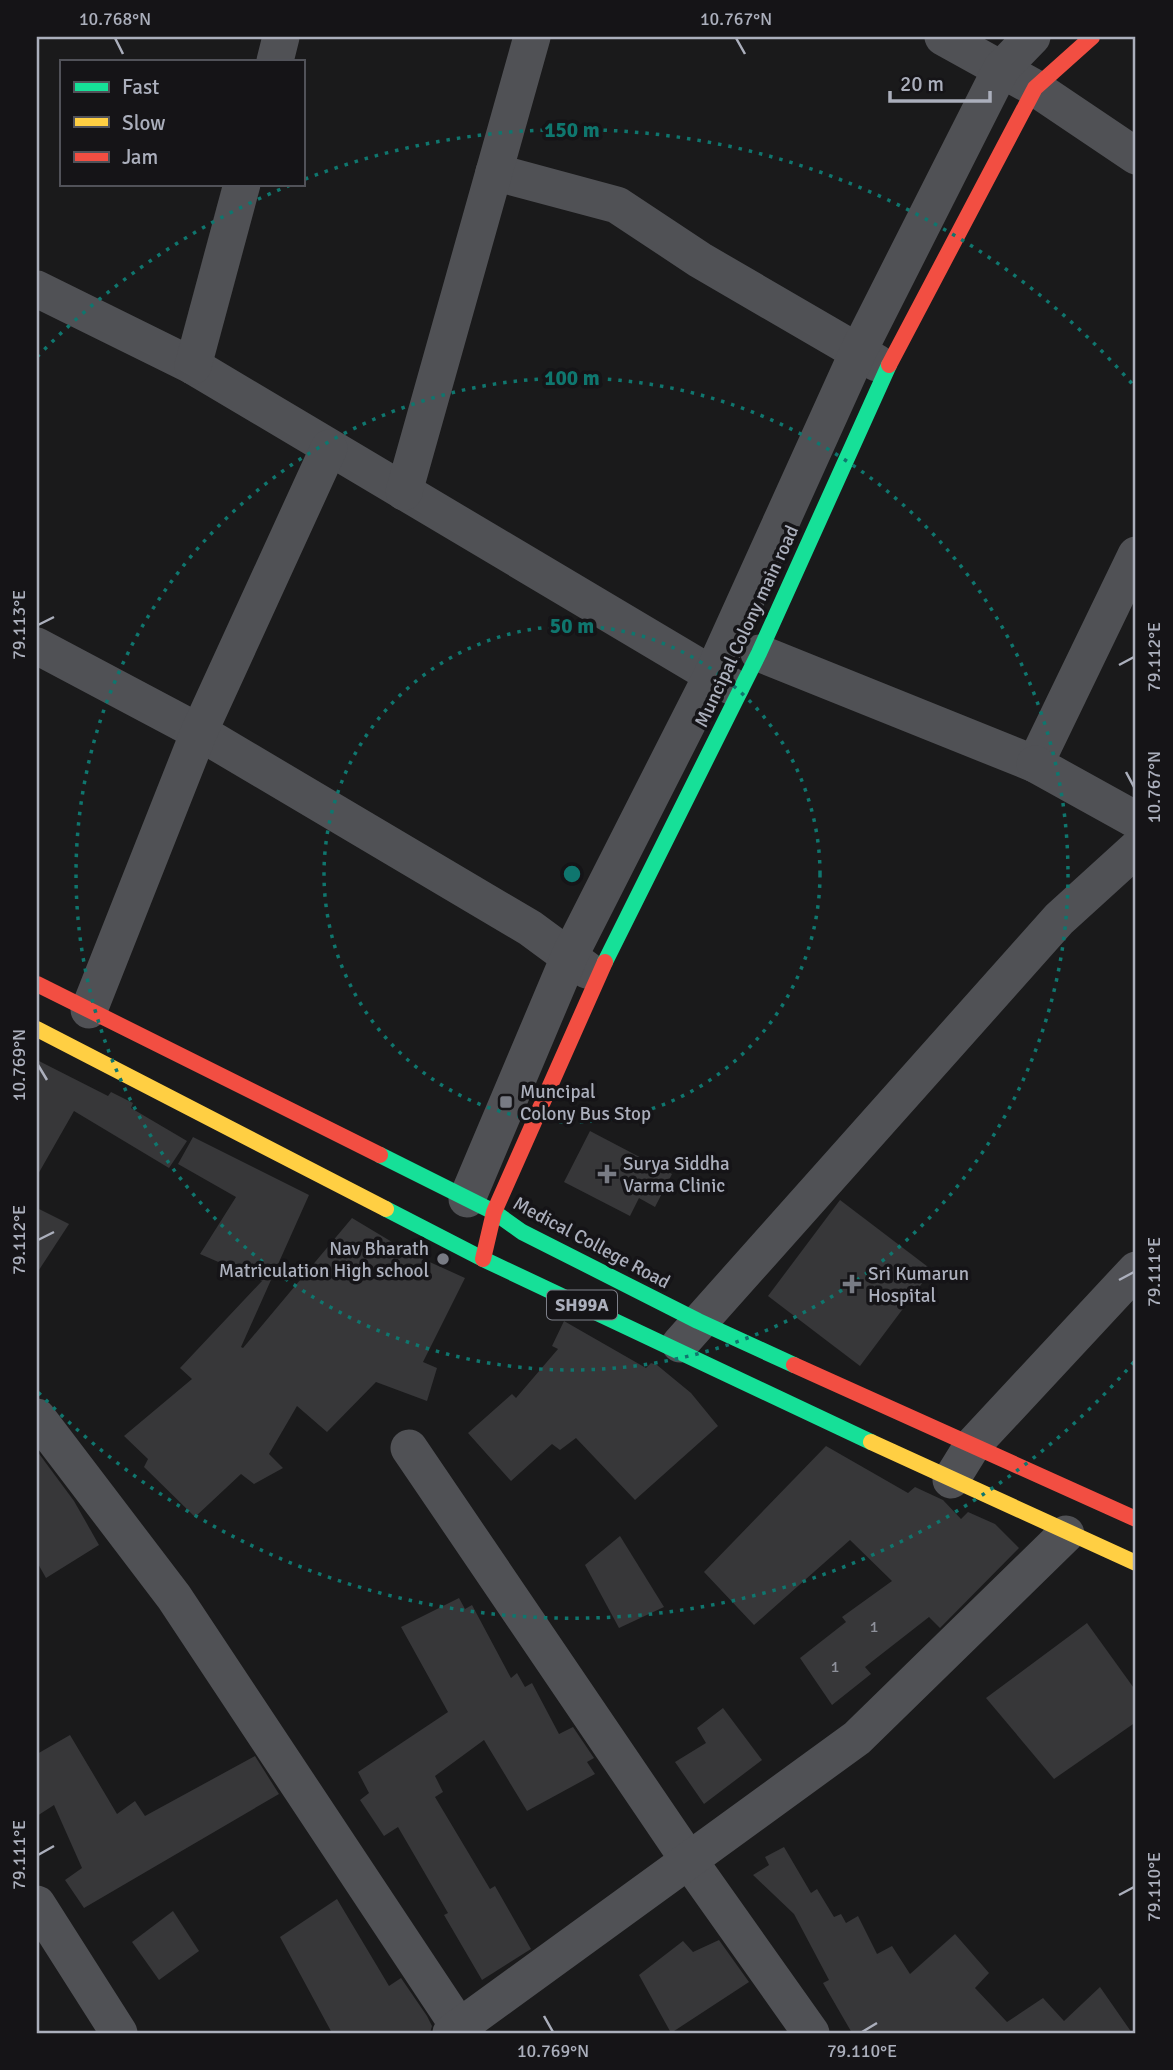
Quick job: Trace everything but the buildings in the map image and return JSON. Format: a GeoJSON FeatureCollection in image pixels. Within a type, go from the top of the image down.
{"type":"FeatureCollection","features":[{"type":"Feature","properties":{"kind":"main road","name":"Muncipal Colony main road"},"geometry":{"type":"LineString","coordinates":[[726,684],[759,653],[873,361],[1035,88],[1092,37]]}},
{"type":"Feature","properties":{"kind":"main road","name":"Medical College Road"},"geometry":{"type":"LineString","coordinates":[[37,984],[480,1206],[522,1232],[698,1321],[1136,1519]]}},
{"type":"Feature","properties":{"kind":"main road","name":"SH99A"},"geometry":{"type":"LineString","coordinates":[[37,1029],[482,1259],[1066,1534],[1136,1563]]}},
{"type":"Feature","properties":{"kind":"main road"},"geometry":{"type":"LineString","coordinates":[[480,1206],[482,1259]]}},
{"type":"Feature","properties":{"kind":"street"},"geometry":{"type":"LineString","coordinates":[[275,60],[281,37]]}},
{"type":"Feature","properties":{"kind":"street"},"geometry":{"type":"LineString","coordinates":[[404,492],[532,37]]}},
{"type":"Feature","properties":{"kind":"street"},"geometry":{"type":"LineString","coordinates":[[943,37],[1035,88],[1136,156]]}},
{"type":"Feature","properties":{"kind":"street"},"geometry":{"type":"LineString","coordinates":[[480,1206],[583,967],[726,684],[873,361],[1001,69],[1032,37]]}},
{"type":"Feature","properties":{"kind":"street"},"geometry":{"type":"LineString","coordinates":[[494,172],[617,205],[700,260],[873,361]]}},
{"type":"Feature","properties":{"kind":"street"},"geometry":{"type":"LineString","coordinates":[[193,366],[241,186]]}},
{"type":"Feature","properties":{"kind":"street"},"geometry":{"type":"LineString","coordinates":[[37,289],[193,366],[726,684]]}},
{"type":"Feature","properties":{"kind":"street"},"geometry":{"type":"LineString","coordinates":[[89,1010],[199,732],[329,448]]}},
{"type":"Feature","properties":{"kind":"street"},"geometry":{"type":"LineString","coordinates":[[1035,764],[1136,555]]}},
{"type":"Feature","properties":{"kind":"street"},"geometry":{"type":"LineString","coordinates":[[37,646],[199,732],[530,928],[583,967]]}},
{"type":"Feature","properties":{"kind":"street"},"geometry":{"type":"LineString","coordinates":[[759,653],[1035,764],[1136,820]]}},
{"type":"Feature","properties":{"kind":"street"},"geometry":{"type":"LineString","coordinates":[[675,1350],[698,1321],[1059,919],[1136,849]]}},
{"type":"Feature","properties":{"kind":"street"},"geometry":{"type":"LineString","coordinates":[[951,1480],[972,1446],[1136,1270]]}},
{"type":"Feature","properties":{"kind":"street"},"geometry":{"type":"LineString","coordinates":[[37,1417],[174,1597],[458,2032],[857,1738],[1066,1534]]}},
{"type":"Feature","properties":{"kind":"street"},"geometry":{"type":"LineString","coordinates":[[409,1448],[690,1862],[811,2033]]}},
{"type":"Feature","properties":{"kind":"street"},"geometry":{"type":"LineString","coordinates":[[37,1904],[119,2033]]}},
{"type":"Feature","properties":{"kind":"traffic: fast"},"geometry":{"type":"LineString","coordinates":[[605,962],[759,653],[889,365]]}},
{"type":"Feature","properties":{"kind":"traffic: fast"},"geometry":{"type":"LineString","coordinates":[[380,1155],[494,1212],[522,1232],[698,1321],[794,1365]]}},
{"type":"Feature","properties":{"kind":"traffic: fast"},"geometry":{"type":"LineString","coordinates":[[386,1209],[483,1259],[871,1442]]}},
{"type":"Feature","properties":{"kind":"traffic: slow"},"geometry":{"type":"LineString","coordinates":[[37,1029],[386,1209]]}},
{"type":"Feature","properties":{"kind":"traffic: slow"},"geometry":{"type":"LineString","coordinates":[[871,1442],[1136,1563]]}},
{"type":"Feature","properties":{"kind":"traffic: jam"},"geometry":{"type":"LineString","coordinates":[[889,365],[1035,88],[1092,37]]}},
{"type":"Feature","properties":{"kind":"traffic: jam"},"geometry":{"type":"LineString","coordinates":[[483,1259],[494,1212],[605,962]]}},
{"type":"Feature","properties":{"kind":"traffic: jam"},"geometry":{"type":"LineString","coordinates":[[37,984],[380,1155]]}},
{"type":"Feature","properties":{"kind":"traffic: jam"},"geometry":{"type":"LineString","coordinates":[[794,1365],[1136,1519]]}},
{"type":"Feature","properties":{"kind":"place","name":"Muncipal Colony Bus Stop"},"geometry":{"type":"Point","coordinates":[506,1102]}},
{"type":"Feature","properties":{"kind":"place","name":"Surya Siddha Varma Clinic"},"geometry":{"type":"Point","coordinates":[607,1174]}},
{"type":"Feature","properties":{"kind":"place","name":"Nav Bharath Matriculation High school"},"geometry":{"type":"Point","coordinates":[443,1259]}},
{"type":"Feature","properties":{"kind":"place","name":"Sri Kumarun Hospital"},"geometry":{"type":"Point","coordinates":[852,1284]}}]}
